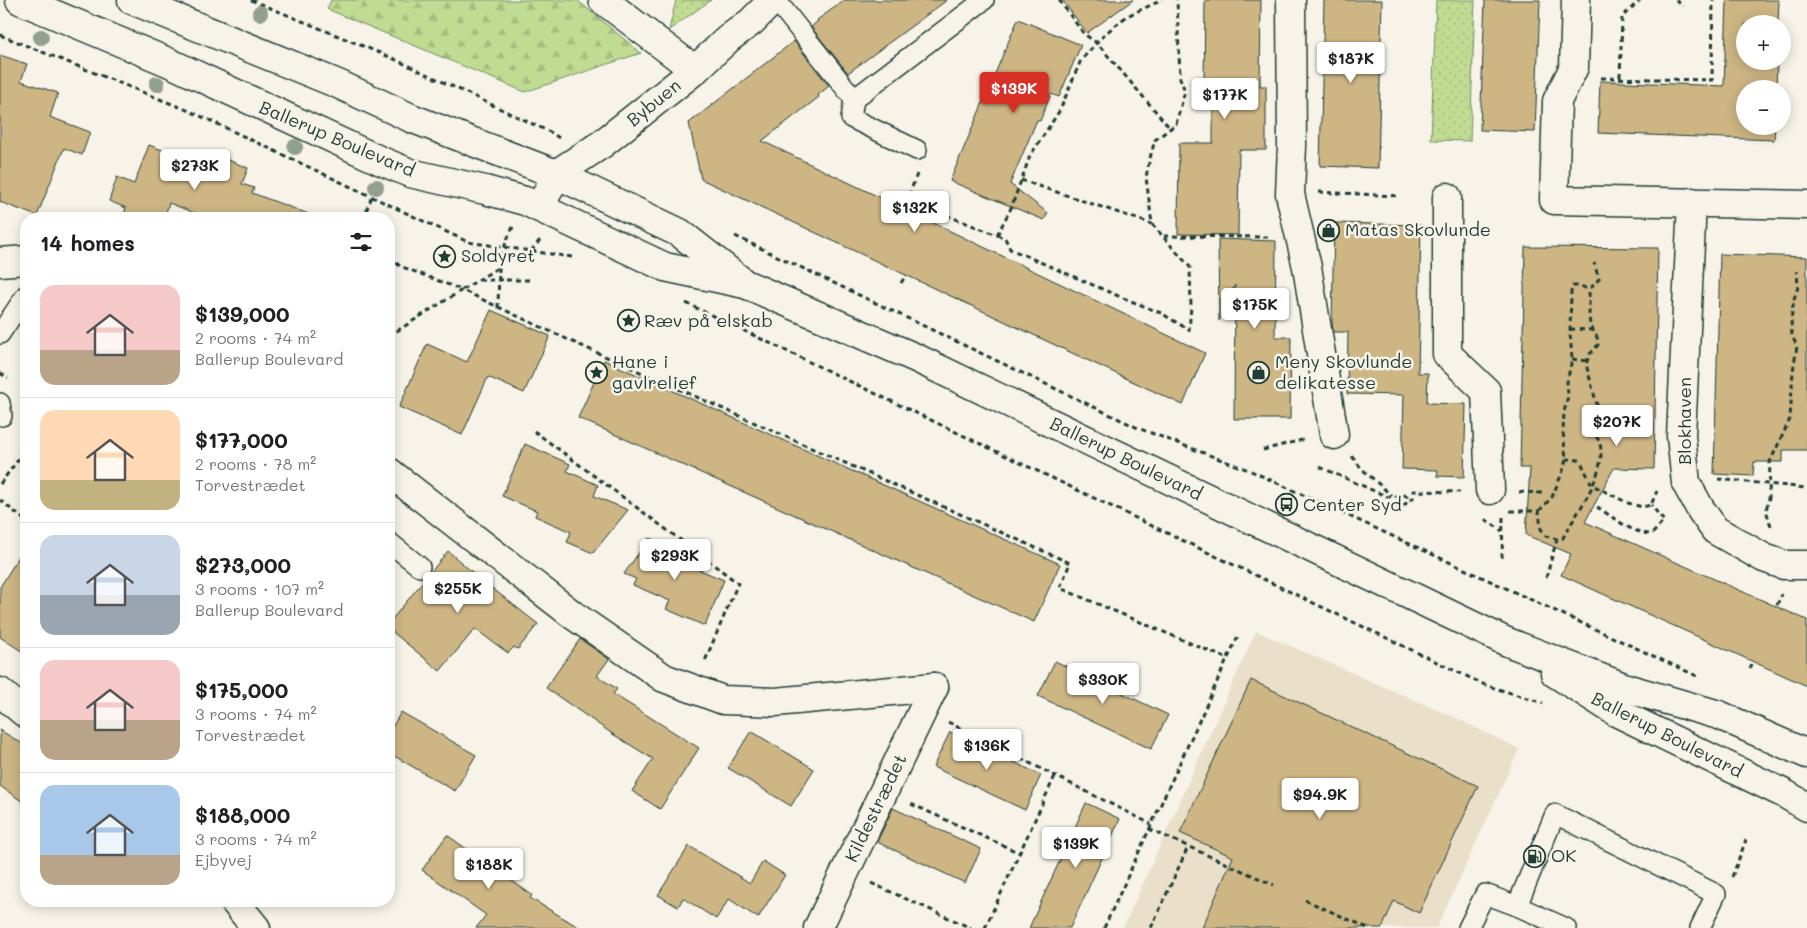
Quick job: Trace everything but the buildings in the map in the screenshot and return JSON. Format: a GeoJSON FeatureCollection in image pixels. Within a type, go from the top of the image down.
{"type":"FeatureCollection","features":[{"type":"Feature","properties":{"kind":"street","name":"Ballerup Boulevard"},"geometry":{"type":"LineString","coordinates":[[20,0],[160,59],[410,173],[506,195],[540,208],[665,267],[745,284],[916,358],[1505,640],[1629,689],[1719,715],[1807,754]]}},
{"type":"Feature","properties":{"kind":"street","name":"Ballerup Boulevard"},"geometry":{"type":"LineString","coordinates":[[132,0],[338,84],[411,118],[556,174],[680,233],[745,284]]}},
{"type":"Feature","properties":{"kind":"street"},"geometry":{"type":"LineString","coordinates":[[603,0],[694,70]]}},
{"type":"Feature","properties":{"kind":"street","name":"Bybuen"},"geometry":{"type":"LineString","coordinates":[[540,208],[556,174],[602,144],[694,70],[775,0]]}},
{"type":"Feature","properties":{"kind":"street"},"geometry":{"type":"LineString","coordinates":[[1292,0],[1290,194],[1317,324],[1334,435]]}},
{"type":"Feature","properties":{"kind":"street"},"geometry":{"type":"LineString","coordinates":[[1576,0],[1574,67],[1557,101],[1554,200],[1807,205]]}},
{"type":"Feature","properties":{"kind":"street"},"geometry":{"type":"LineString","coordinates":[[1447,197],[1447,354],[1486,391],[1490,490]]}},
{"type":"Feature","properties":{"kind":"street","name":"Blokhaven"},"geometry":{"type":"LineString","coordinates":[[1692,202],[1681,436],[1686,480],[1701,510],[1715,530],[1764,558],[1784,565],[1801,565]]}},
{"type":"Feature","properties":{"kind":"street"},"geometry":{"type":"LineString","coordinates":[[0,262],[20,260]]}},
{"type":"Feature","properties":{"kind":"street"},"geometry":{"type":"LineString","coordinates":[[395,477],[573,615],[664,678],[723,700],[775,702],[929,698]]}},
{"type":"Feature","properties":{"kind":"street","name":"Ballerup Boulevard"},"geometry":{"type":"LineString","coordinates":[[1505,640],[1616,712],[1785,794],[1807,807]]}},
{"type":"Feature","properties":{"kind":"street"},"geometry":{"type":"LineString","coordinates":[[0,692],[20,709]]}},
{"type":"Feature","properties":{"kind":"street","name":"Kildestrædet"},"geometry":{"type":"LineString","coordinates":[[818,928],[929,698]]}},
{"type":"Feature","properties":{"kind":"street"},"geometry":{"type":"LineString","coordinates":[[239,907],[256,928]]}},
{"type":"Feature","properties":{"kind":"lane","name":"Bybuen"},"geometry":{"type":"LineString","coordinates":[[775,0],[854,99]]}},
{"type":"Feature","properties":{"kind":"lane"},"geometry":{"type":"LineString","coordinates":[[917,150],[851,118],[854,99],[984,0]]}},
{"type":"Feature","properties":{"kind":"lane"},"geometry":{"type":"LineString","coordinates":[[0,334],[20,304]]}},
{"type":"Feature","properties":{"kind":"lane"},"geometry":{"type":"LineString","coordinates":[[395,547],[420,567]]}},
{"type":"Feature","properties":{"kind":"lane"},"geometry":{"type":"LineString","coordinates":[[1517,906],[1555,814],[1716,894],[1700,928]]}},
{"type":"Feature","properties":{"kind":"lane"},"geometry":{"type":"LineString","coordinates":[[1468,928],[1485,894],[1566,928]]}},
{"type":"Feature","properties":{"kind":"path"},"geometry":{"type":"LineString","coordinates":[[251,0],[392,58],[525,120],[552,133],[583,155]]}},
{"type":"Feature","properties":{"kind":"path"},"geometry":{"type":"LineString","coordinates":[[1059,0],[1084,34],[1097,43],[1170,128]]}},
{"type":"Feature","properties":{"kind":"path"},"geometry":{"type":"LineString","coordinates":[[997,235],[1011,208],[1030,156],[1060,110],[1081,60],[1127,16],[1162,0]]}},
{"type":"Feature","properties":{"kind":"path"},"geometry":{"type":"LineString","coordinates":[[1152,224],[1146,177],[1150,158],[1155,140],[1176,124],[1185,91],[1180,78],[1176,0]]}},
{"type":"Feature","properties":{"kind":"path"},"geometry":{"type":"LineString","coordinates":[[1620,77],[1622,17],[1640,0]]}},
{"type":"Feature","properties":{"kind":"path"},"geometry":{"type":"LineString","coordinates":[[1676,0],[1683,6]]}},
{"type":"Feature","properties":{"kind":"path"},"geometry":{"type":"LineString","coordinates":[[1598,78],[1712,80],[1713,0]]}},
{"type":"Feature","properties":{"kind":"path"},"geometry":{"type":"LineString","coordinates":[[0,35],[192,112],[468,242],[574,258]]}},
{"type":"Feature","properties":{"kind":"path"},"geometry":{"type":"LineString","coordinates":[[917,150],[921,166],[908,198],[938,212],[1005,238],[1010,249],[1116,296],[1161,313],[1189,330],[1191,307],[1190,267],[1152,224],[1022,180]]}},
{"type":"Feature","properties":{"kind":"path"},"geometry":{"type":"LineString","coordinates":[[1334,193],[1399,196]]}},
{"type":"Feature","properties":{"kind":"path"},"geometry":{"type":"LineString","coordinates":[[366,212],[372,196]]}},
{"type":"Feature","properties":{"kind":"path"},"geometry":{"type":"LineString","coordinates":[[932,223],[938,212]]}},
{"type":"Feature","properties":{"kind":"path"},"geometry":{"type":"LineString","coordinates":[[735,236],[1138,428],[1252,471],[1699,676]]}},
{"type":"Feature","properties":{"kind":"path"},"geometry":{"type":"LineString","coordinates":[[1164,236],[1300,237]]}},
{"type":"Feature","properties":{"kind":"path"},"geometry":{"type":"LineString","coordinates":[[498,308],[499,267],[505,248]]}},
{"type":"Feature","properties":{"kind":"path"},"geometry":{"type":"LineString","coordinates":[[395,262],[400,266],[462,290],[498,308],[1070,563],[1060,588],[1228,660]]}},
{"type":"Feature","properties":{"kind":"path"},"geometry":{"type":"LineString","coordinates":[[1539,511],[1541,529],[1546,536],[1557,539],[1562,538],[1578,514],[1600,467],[1600,443],[1594,434],[1598,409],[1586,364],[1590,354],[1598,344],[1597,337],[1590,327],[1588,312],[1589,290],[1599,279],[1594,263]]}},
{"type":"Feature","properties":{"kind":"path"},"geometry":{"type":"LineString","coordinates":[[395,332],[499,267]]}},
{"type":"Feature","properties":{"kind":"path"},"geometry":{"type":"LineString","coordinates":[[1797,271],[1798,287],[1791,320],[1792,336],[1797,346],[1793,371],[1790,419],[1770,462],[1770,498],[1766,510],[1770,525],[1792,542],[1801,565]]}},
{"type":"Feature","properties":{"kind":"path"},"geometry":{"type":"LineString","coordinates":[[901,283],[906,275]]}},
{"type":"Feature","properties":{"kind":"path"},"geometry":{"type":"LineString","coordinates":[[479,280],[529,280]]}},
{"type":"Feature","properties":{"kind":"path"},"geometry":{"type":"LineString","coordinates":[[1508,511],[1539,511],[1552,497],[1563,471],[1566,459],[1562,432],[1568,396],[1567,382],[1572,359],[1570,329],[1571,292],[1573,286],[1581,286],[1589,290]]}},
{"type":"Feature","properties":{"kind":"path"},"geometry":{"type":"LineString","coordinates":[[681,301],[1477,681],[1551,705]]}},
{"type":"Feature","properties":{"kind":"path"},"geometry":{"type":"LineString","coordinates":[[1570,329],[1592,330]]}},
{"type":"Feature","properties":{"kind":"path"},"geometry":{"type":"LineString","coordinates":[[1572,359],[1587,361]]}},
{"type":"Feature","properties":{"kind":"path"},"geometry":{"type":"LineString","coordinates":[[534,432],[738,583],[692,689]]}},
{"type":"Feature","properties":{"kind":"path"},"geometry":{"type":"LineString","coordinates":[[1263,450],[1315,436],[1334,435]]}},
{"type":"Feature","properties":{"kind":"path"},"geometry":{"type":"LineString","coordinates":[[0,484],[20,458]]}},
{"type":"Feature","properties":{"kind":"path"},"geometry":{"type":"LineString","coordinates":[[1566,459],[1580,460],[1592,485],[1642,507],[1651,504],[1657,491],[1686,480],[1712,478],[1807,488]]}},
{"type":"Feature","properties":{"kind":"path"},"geometry":{"type":"LineString","coordinates":[[1320,467],[1388,497],[1404,495],[1413,498]]}},
{"type":"Feature","properties":{"kind":"path"},"geometry":{"type":"LineString","coordinates":[[1361,468],[1392,496]]}},
{"type":"Feature","properties":{"kind":"path"},"geometry":{"type":"LineString","coordinates":[[1413,498],[1413,491],[1490,490],[1501,504],[1502,558]]}},
{"type":"Feature","properties":{"kind":"path"},"geometry":{"type":"LineString","coordinates":[[1396,511],[1413,498]]}},
{"type":"Feature","properties":{"kind":"path"},"geometry":{"type":"LineString","coordinates":[[0,500],[20,517]]}},
{"type":"Feature","properties":{"kind":"path"},"geometry":{"type":"LineString","coordinates":[[1597,507],[1635,531],[1652,534],[1664,521],[1651,504]]}},
{"type":"Feature","properties":{"kind":"path"},"geometry":{"type":"LineString","coordinates":[[1546,578],[1557,539]]}},
{"type":"Feature","properties":{"kind":"path"},"geometry":{"type":"LineString","coordinates":[[1104,928],[1238,636]]}},
{"type":"Feature","properties":{"kind":"path"},"geometry":{"type":"LineString","coordinates":[[1750,669],[1752,662]]}},
{"type":"Feature","properties":{"kind":"path"},"geometry":{"type":"LineString","coordinates":[[929,698],[1055,776],[1151,824]]}},
{"type":"Feature","properties":{"kind":"path"},"geometry":{"type":"LineString","coordinates":[[985,928],[1055,776]]}},
{"type":"Feature","properties":{"kind":"path"},"geometry":{"type":"LineString","coordinates":[[884,791],[1020,853]]}},
{"type":"Feature","properties":{"kind":"path"},"geometry":{"type":"LineString","coordinates":[[1149,829],[1274,886]]}},
{"type":"Feature","properties":{"kind":"path"},"geometry":{"type":"LineString","coordinates":[[1716,894],[1728,887],[1746,840]]}},
{"type":"Feature","properties":{"kind":"path"},"geometry":{"type":"LineString","coordinates":[[1151,928],[1189,847]]}},
{"type":"Feature","properties":{"kind":"path"},"geometry":{"type":"LineString","coordinates":[[846,871],[971,928]]}},
{"type":"Feature","properties":{"kind":"path"},"geometry":{"type":"LineString","coordinates":[[1305,900],[1368,928]]}},
{"type":"Feature","properties":{"kind":"shaded area"},"geometry":{"type":"Polygon","coordinates":[[[1256,631],[1456,718],[1519,749],[1437,928],[1123,928],[1256,631]]]}},
{"type":"Feature","properties":{"kind":"green space"},"geometry":{"type":"Polygon","coordinates":[[[331,0],[577,0],[641,53],[525,92],[327,9],[331,0]]]}},
{"type":"Feature","properties":{"kind":"green space"},"geometry":{"type":"Polygon","coordinates":[[[676,0],[711,0],[669,30],[676,0]]]}},
{"type":"Feature","properties":{"kind":"green space"},"geometry":{"type":"Polygon","coordinates":[[[1436,0],[1475,0],[1470,141],[1431,140],[1436,0]]]}},
{"type":"Feature","properties":{"kind":"place","name":"Matas Skovlunde"},"geometry":{"type":"Point","coordinates":[1329,230]}},
{"type":"Feature","properties":{"kind":"place","name":"Soldyret"},"geometry":{"type":"Point","coordinates":[445,256]}},
{"type":"Feature","properties":{"kind":"place","name":"Ræv på elskab"},"geometry":{"type":"Point","coordinates":[628,321]}},
{"type":"Feature","properties":{"kind":"place","name":"Hane i gavlrelief"},"geometry":{"type":"Point","coordinates":[596,372]}},
{"type":"Feature","properties":{"kind":"place","name":"Meny Skovlunde delikatesse"},"geometry":{"type":"Point","coordinates":[1259,372]}},
{"type":"Feature","properties":{"kind":"place","name":"Center Syd"},"geometry":{"type":"Point","coordinates":[1287,505]}},
{"type":"Feature","properties":{"kind":"place","name":"OK"},"geometry":{"type":"Point","coordinates":[1535,856]}}]}
